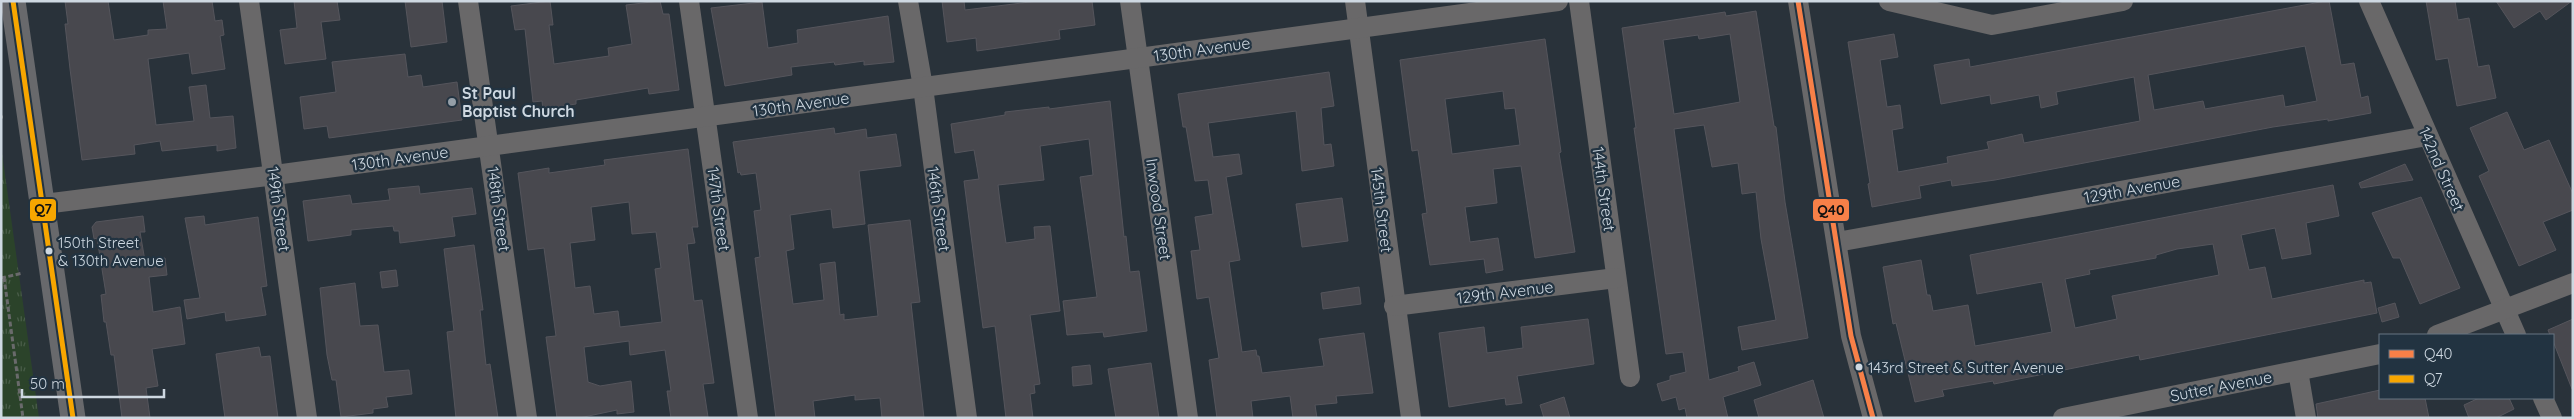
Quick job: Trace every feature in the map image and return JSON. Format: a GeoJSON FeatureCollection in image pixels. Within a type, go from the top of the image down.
{"type":"FeatureCollection","features":[{"type":"Feature","properties":{"kind":"main road"},"geometry":{"type":"LineString","coordinates":[[13,1],[44,204],[73,418]]}},
{"type":"Feature","properties":{"kind":"street","name":"149th Street"},"geometry":{"type":"LineString","coordinates":[[249,1],[275,175],[307,418]]}},
{"type":"Feature","properties":{"kind":"street","name":"148th Street"},"geometry":{"type":"LineString","coordinates":[[468,1],[527,418]]}},
{"type":"Feature","properties":{"kind":"street","name":"147th Street"},"geometry":{"type":"LineString","coordinates":[[689,1],[748,418]]}},
{"type":"Feature","properties":{"kind":"street","name":"146th Street"},"geometry":{"type":"LineString","coordinates":[[908,1],[922,87],[968,418]]}},
{"type":"Feature","properties":{"kind":"street","name":"Inwood Street"},"geometry":{"type":"LineString","coordinates":[[1130,1],[1188,418]]}},
{"type":"Feature","properties":{"kind":"street","name":"145th Street"},"geometry":{"type":"LineString","coordinates":[[1354,1],[1394,306],[1411,418]]}},
{"type":"Feature","properties":{"kind":"street","name":"130th Avenue"},"geometry":{"type":"LineString","coordinates":[[44,204],[275,175],[1558,1]]}},
{"type":"Feature","properties":{"kind":"street","name":"144th Street"},"geometry":{"type":"LineString","coordinates":[[1579,1],[1630,377]]}},
{"type":"Feature","properties":{"kind":"street"},"geometry":{"type":"LineString","coordinates":[[1798,1],[1851,336],[1873,418]]}},
{"type":"Feature","properties":{"kind":"street"},"geometry":{"type":"LineString","coordinates":[[1889,1],[1992,25],[2123,1]]}},
{"type":"Feature","properties":{"kind":"street","name":"142nd Street"},"geometry":{"type":"LineString","coordinates":[[2369,1],[2516,334]]}},
{"type":"Feature","properties":{"kind":"street","name":"129th Avenue"},"geometry":{"type":"LineString","coordinates":[[1837,242],[2427,136]]}},
{"type":"Feature","properties":{"kind":"street","name":"129th Avenue"},"geometry":{"type":"LineString","coordinates":[[1394,306],[1616,278]]}},
{"type":"Feature","properties":{"kind":"street"},"geometry":{"type":"LineString","coordinates":[[2440,334],[2573,283]]}},
{"type":"Feature","properties":{"kind":"street","name":"Sutter Avenue"},"geometry":{"type":"LineString","coordinates":[[2063,418],[2379,354]]}},
{"type":"Feature","properties":{"kind":"street"},"geometry":{"type":"LineString","coordinates":[[2298,371],[2306,418]]}},
{"type":"Feature","properties":{"kind":"street"},"geometry":{"type":"LineString","coordinates":[[2543,399],[2552,418]]}},
{"type":"Feature","properties":{"kind":"path"},"geometry":{"type":"LineString","coordinates":[[23,273],[3,277],[23,418]]}},
{"type":"Feature","properties":{"kind":"green space"},"geometry":{"type":"Polygon","coordinates":[[[1,146],[39,418],[1,418],[1,146]]]}},
{"type":"Feature","properties":{"kind":"building"},"geometry":{"type":"Polygon","coordinates":[[[65,1],[108,1],[114,40],[148,35],[148,30],[167,29],[163,1],[212,1],[215,21],[222,20],[224,35],[220,36],[225,69],[192,74],[189,53],[148,59],[156,125],[194,121],[189,87],[206,85],[210,118],[233,116],[236,148],[217,151],[217,145],[162,151],[160,141],[134,145],[135,154],[82,160],[65,24],[68,24],[65,1]]]}},
{"type":"Feature","properties":{"kind":"building"},"geometry":{"type":"Polygon","coordinates":[[[294,1],[337,1],[340,20],[321,22],[326,59],[285,64],[280,30],[297,28],[294,1]]]}},
{"type":"Feature","properties":{"kind":"building"},"geometry":{"type":"Polygon","coordinates":[[[405,1],[442,1],[447,42],[411,47],[405,1]]]}},
{"type":"Feature","properties":{"kind":"building"},"geometry":{"type":"Polygon","coordinates":[[[550,1],[553,25],[549,25],[554,64],[609,56],[608,48],[632,44],[626,5],[660,1],[663,14],[669,14],[679,90],[649,94],[648,88],[576,100],[576,104],[543,109],[542,101],[533,102],[525,29],[515,30],[511,6],[550,1]]]}},
{"type":"Feature","properties":{"kind":"building"},"geometry":{"type":"Polygon","coordinates":[[[942,1],[964,1],[965,10],[1038,1],[1092,1],[1095,25],[1059,30],[1060,39],[977,51],[976,38],[947,42],[942,1]]]}},
{"type":"Feature","properties":{"kind":"building"},"geometry":{"type":"Polygon","coordinates":[[[2329,1],[2341,65],[2354,63],[2361,98],[2368,96],[2371,113],[2328,121],[2328,119],[2273,127],[1995,180],[1952,186],[1951,180],[1919,186],[1921,198],[1872,207],[1848,42],[1894,34],[1898,57],[1880,60],[1887,107],[1900,105],[1903,128],[1892,130],[1898,172],[1948,163],[1947,157],[1989,149],[1987,142],[2022,134],[2024,143],[2140,121],[2134,77],[2056,92],[2058,104],[2041,108],[2039,95],[1991,104],[1990,95],[1941,104],[1934,65],[1969,59],[1970,67],[2329,1]],[[2305,46],[2148,75],[2154,110],[2203,101],[2205,109],[2283,95],[2285,107],[2317,101],[2305,46]]]}},
{"type":"Feature","properties":{"kind":"building"},"geometry":{"type":"Polygon","coordinates":[[[2426,1],[2455,1],[2458,20],[2469,18],[2478,67],[2489,65],[2496,98],[2457,106],[2448,58],[2436,60],[2426,1]]]}},
{"type":"Feature","properties":{"kind":"building"},"geometry":{"type":"Polygon","coordinates":[[[2496,1],[2572,1],[2546,20],[2540,11],[2514,28],[2496,1]]]}},
{"type":"Feature","properties":{"kind":"building"},"geometry":{"type":"Polygon","coordinates":[[[762,2],[768,48],[798,43],[797,30],[888,16],[894,62],[864,65],[864,61],[835,65],[834,62],[791,67],[792,75],[725,86],[711,8],[762,2]]]}},
{"type":"Feature","properties":{"kind":"building"},"geometry":{"type":"Polygon","coordinates":[[[1756,11],[1774,126],[1776,127],[1785,202],[1808,338],[1742,350],[1738,327],[1776,320],[1761,239],[1756,192],[1742,194],[1738,163],[1712,167],[1704,125],[1674,129],[1709,380],[1739,371],[1738,367],[1754,362],[1761,385],[1723,397],[1728,418],[1687,418],[1685,408],[1679,410],[1676,397],[1662,401],[1657,384],[1670,380],[1670,376],[1686,372],[1683,352],[1666,354],[1622,28],[1725,12],[1726,16],[1756,11]],[[1730,34],[1699,39],[1698,35],[1663,40],[1674,114],[1740,102],[1730,34]]]}},
{"type":"Feature","properties":{"kind":"building"},"geometry":{"type":"Polygon","coordinates":[[[1545,39],[1561,152],[1559,153],[1575,252],[1535,258],[1521,166],[1493,169],[1497,203],[1465,207],[1470,242],[1498,238],[1503,270],[1486,273],[1484,259],[1430,265],[1422,214],[1427,213],[1418,150],[1412,151],[1400,60],[1545,39]],[[1503,91],[1445,99],[1452,154],[1520,145],[1515,108],[1505,109],[1503,91]]]}},
{"type":"Feature","properties":{"kind":"building"},"geometry":{"type":"Polygon","coordinates":[[[405,54],[408,77],[421,75],[423,87],[457,82],[462,120],[329,138],[327,126],[304,129],[300,97],[336,92],[332,62],[405,54]]]}},
{"type":"Feature","properties":{"kind":"building"},"geometry":{"type":"Polygon","coordinates":[[[1329,72],[1334,106],[1321,108],[1324,145],[1331,144],[1334,166],[1302,171],[1296,111],[1208,123],[1213,157],[1239,154],[1242,174],[1226,177],[1240,260],[1229,262],[1242,352],[1256,350],[1262,373],[1324,366],[1319,339],[1364,333],[1373,393],[1336,396],[1337,403],[1315,405],[1317,418],[1293,418],[1290,396],[1251,401],[1253,418],[1217,418],[1209,360],[1219,358],[1209,297],[1197,299],[1191,251],[1200,250],[1195,217],[1213,214],[1208,180],[1195,181],[1186,127],[1183,127],[1178,94],[1329,72]]]}},
{"type":"Feature","properties":{"kind":"building"},"geometry":{"type":"Polygon","coordinates":[[[1110,101],[1124,237],[1126,236],[1130,272],[1139,271],[1147,331],[1104,337],[1103,332],[1067,335],[1063,301],[1097,297],[1080,177],[1093,175],[1089,139],[1040,146],[1044,180],[998,185],[1000,202],[1006,243],[1035,239],[1034,227],[1050,226],[1060,311],[1030,315],[1040,384],[1034,385],[1035,393],[1030,394],[1033,418],[1006,418],[995,326],[983,328],[964,181],[979,179],[974,150],[955,153],[951,124],[1005,115],[1005,112],[1049,107],[1049,109],[1110,101]]]}},
{"type":"Feature","properties":{"kind":"building"},"geometry":{"type":"Polygon","coordinates":[[[2507,112],[2524,150],[2549,140],[2573,194],[2573,210],[2543,222],[2556,250],[2519,266],[2479,176],[2489,171],[2470,128],[2507,112]]]}},
{"type":"Feature","properties":{"kind":"building"},"geometry":{"type":"Polygon","coordinates":[[[834,128],[835,134],[866,129],[867,138],[896,134],[901,166],[859,171],[865,224],[833,228],[831,209],[790,215],[794,249],[786,251],[793,304],[824,300],[820,264],[835,262],[840,315],[844,314],[844,320],[878,316],[868,225],[910,220],[920,302],[911,303],[924,418],[882,418],[880,398],[855,400],[855,395],[813,401],[815,418],[776,418],[755,258],[760,257],[754,211],[761,210],[756,173],[741,175],[740,172],[738,173],[733,142],[834,128]]]}},
{"type":"Feature","properties":{"kind":"building"},"geometry":{"type":"Polygon","coordinates":[[[688,149],[698,227],[692,227],[695,243],[687,244],[694,301],[702,300],[714,383],[703,384],[708,417],[671,418],[667,391],[671,391],[665,350],[630,355],[629,341],[584,347],[588,382],[600,386],[631,381],[634,412],[617,414],[617,410],[579,418],[557,418],[546,337],[556,336],[544,248],[528,250],[518,173],[549,168],[549,173],[605,165],[604,160],[688,149]],[[629,202],[591,207],[595,240],[570,243],[575,288],[590,286],[594,314],[618,311],[620,327],[662,322],[655,269],[661,268],[656,232],[632,234],[629,202]]]}},
{"type":"Feature","properties":{"kind":"building"},"geometry":{"type":"Polygon","coordinates":[[[2405,164],[2413,180],[2361,188],[2359,183],[2405,164]]]}},
{"type":"Feature","properties":{"kind":"building"},"geometry":{"type":"Polygon","coordinates":[[[2333,185],[2339,216],[2306,223],[2311,254],[2282,259],[2275,228],[2241,235],[2249,270],[2265,267],[2272,299],[2364,280],[2364,283],[2371,282],[2377,313],[2140,360],[2139,355],[1994,384],[1993,381],[1942,390],[1944,396],[1915,402],[1896,323],[1893,324],[1883,267],[1921,260],[1927,295],[1930,295],[1933,311],[1968,305],[1975,346],[2052,332],[2042,282],[1977,294],[1970,255],[2333,185]],[[2213,244],[2177,249],[2156,255],[2156,258],[2089,270],[2090,274],[2065,279],[2075,328],[2117,319],[2112,296],[2219,275],[2213,244]]]}},
{"type":"Feature","properties":{"kind":"building"},"geometry":{"type":"Polygon","coordinates":[[[419,186],[420,194],[472,188],[476,214],[452,217],[455,236],[400,243],[399,231],[394,231],[393,226],[351,230],[351,235],[308,241],[303,201],[350,195],[352,204],[390,200],[388,189],[419,186]]]}},
{"type":"Feature","properties":{"kind":"building"},"geometry":{"type":"Polygon","coordinates":[[[2421,197],[2460,288],[2420,304],[2400,258],[2393,258],[2372,213],[2421,197]]]}},
{"type":"Feature","properties":{"kind":"building"},"geometry":{"type":"Polygon","coordinates":[[[1342,198],[1348,241],[1302,247],[1296,204],[1342,198]]]}},
{"type":"Feature","properties":{"kind":"building"},"geometry":{"type":"Polygon","coordinates":[[[143,216],[145,232],[140,232],[145,261],[165,258],[167,275],[149,277],[153,312],[180,307],[185,344],[152,349],[158,386],[146,388],[150,418],[122,418],[114,355],[111,355],[106,322],[104,322],[101,295],[106,294],[97,238],[94,239],[92,227],[96,222],[143,216]]]}},
{"type":"Feature","properties":{"kind":"building"},"geometry":{"type":"Polygon","coordinates":[[[204,216],[205,225],[258,217],[267,286],[261,287],[266,315],[226,321],[225,312],[187,319],[184,300],[200,298],[185,218],[204,216]]]}},
{"type":"Feature","properties":{"kind":"building"},"geometry":{"type":"Polygon","coordinates":[[[474,245],[483,310],[480,310],[486,365],[490,364],[498,418],[456,418],[447,332],[454,331],[444,249],[474,245]]]}},
{"type":"Feature","properties":{"kind":"building"},"geometry":{"type":"Polygon","coordinates":[[[396,270],[398,286],[382,288],[380,272],[396,270]]]}},
{"type":"Feature","properties":{"kind":"building"},"geometry":{"type":"Polygon","coordinates":[[[355,283],[360,326],[378,325],[384,372],[409,370],[412,394],[386,397],[388,407],[373,409],[373,413],[341,417],[336,380],[332,380],[327,355],[320,288],[355,283]]]}},
{"type":"Feature","properties":{"kind":"building"},"geometry":{"type":"Polygon","coordinates":[[[1359,287],[1361,304],[1323,309],[1321,293],[1359,287]]]}},
{"type":"Feature","properties":{"kind":"building"},"geometry":{"type":"Polygon","coordinates":[[[2395,303],[2399,317],[2382,322],[2378,308],[2395,303]]]}},
{"type":"Feature","properties":{"kind":"building"},"geometry":{"type":"Polygon","coordinates":[[[1588,319],[1594,364],[1517,376],[1522,403],[1506,405],[1505,398],[1449,407],[1439,333],[1484,327],[1487,353],[1523,348],[1521,327],[1588,319]]]}},
{"type":"Feature","properties":{"kind":"building"},"geometry":{"type":"Polygon","coordinates":[[[2573,319],[2573,389],[2554,344],[2554,334],[2550,334],[2548,330],[2573,319]]]}},
{"type":"Feature","properties":{"kind":"building"},"geometry":{"type":"Polygon","coordinates":[[[259,347],[261,357],[270,356],[278,418],[225,418],[216,354],[259,347]]]}},
{"type":"Feature","properties":{"kind":"building"},"geometry":{"type":"Polygon","coordinates":[[[1151,363],[1159,418],[1116,418],[1108,369],[1151,363]]]}},
{"type":"Feature","properties":{"kind":"building"},"geometry":{"type":"Polygon","coordinates":[[[1090,365],[1092,384],[1073,386],[1072,367],[1090,365]]]}},
{"type":"Feature","properties":{"kind":"building"},"geometry":{"type":"Polygon","coordinates":[[[1813,380],[1824,418],[1759,418],[1754,400],[1813,380]]]}},
{"type":"Feature","properties":{"kind":"building"},"geometry":{"type":"Polygon","coordinates":[[[2379,390],[2379,399],[2425,399],[2429,418],[2318,418],[2316,404],[2379,390]]]}},
{"type":"Feature","properties":{"kind":"building"},"geometry":{"type":"Polygon","coordinates":[[[1564,397],[1570,418],[1544,418],[1540,405],[1564,397]]]}},
{"type":"Feature","properties":{"kind":"building"},"geometry":{"type":"Polygon","coordinates":[[[2477,399],[2509,399],[2514,409],[2496,418],[2469,418],[2464,405],[2477,399]]]}},
{"type":"Feature","properties":{"kind":"transit line","name":"Q7"},"geometry":{"type":"LineString","coordinates":[[13,1],[73,418]]}},
{"type":"Feature","properties":{"kind":"transit line","name":"Q40"},"geometry":{"type":"LineString","coordinates":[[1798,1],[1851,336],[1873,418]]}},
{"type":"Feature","properties":{"kind":"place","name":"St Paul Baptist Church"},"geometry":{"type":"Point","coordinates":[452,102]}},
{"type":"Feature","properties":{"kind":"place","name":"150th Street & 130th Avenue"},"geometry":{"type":"Point","coordinates":[49,251]}},
{"type":"Feature","properties":{"kind":"place","name":"143rd Street & Sutter Avenue"},"geometry":{"type":"Point","coordinates":[1859,367]}}]}
